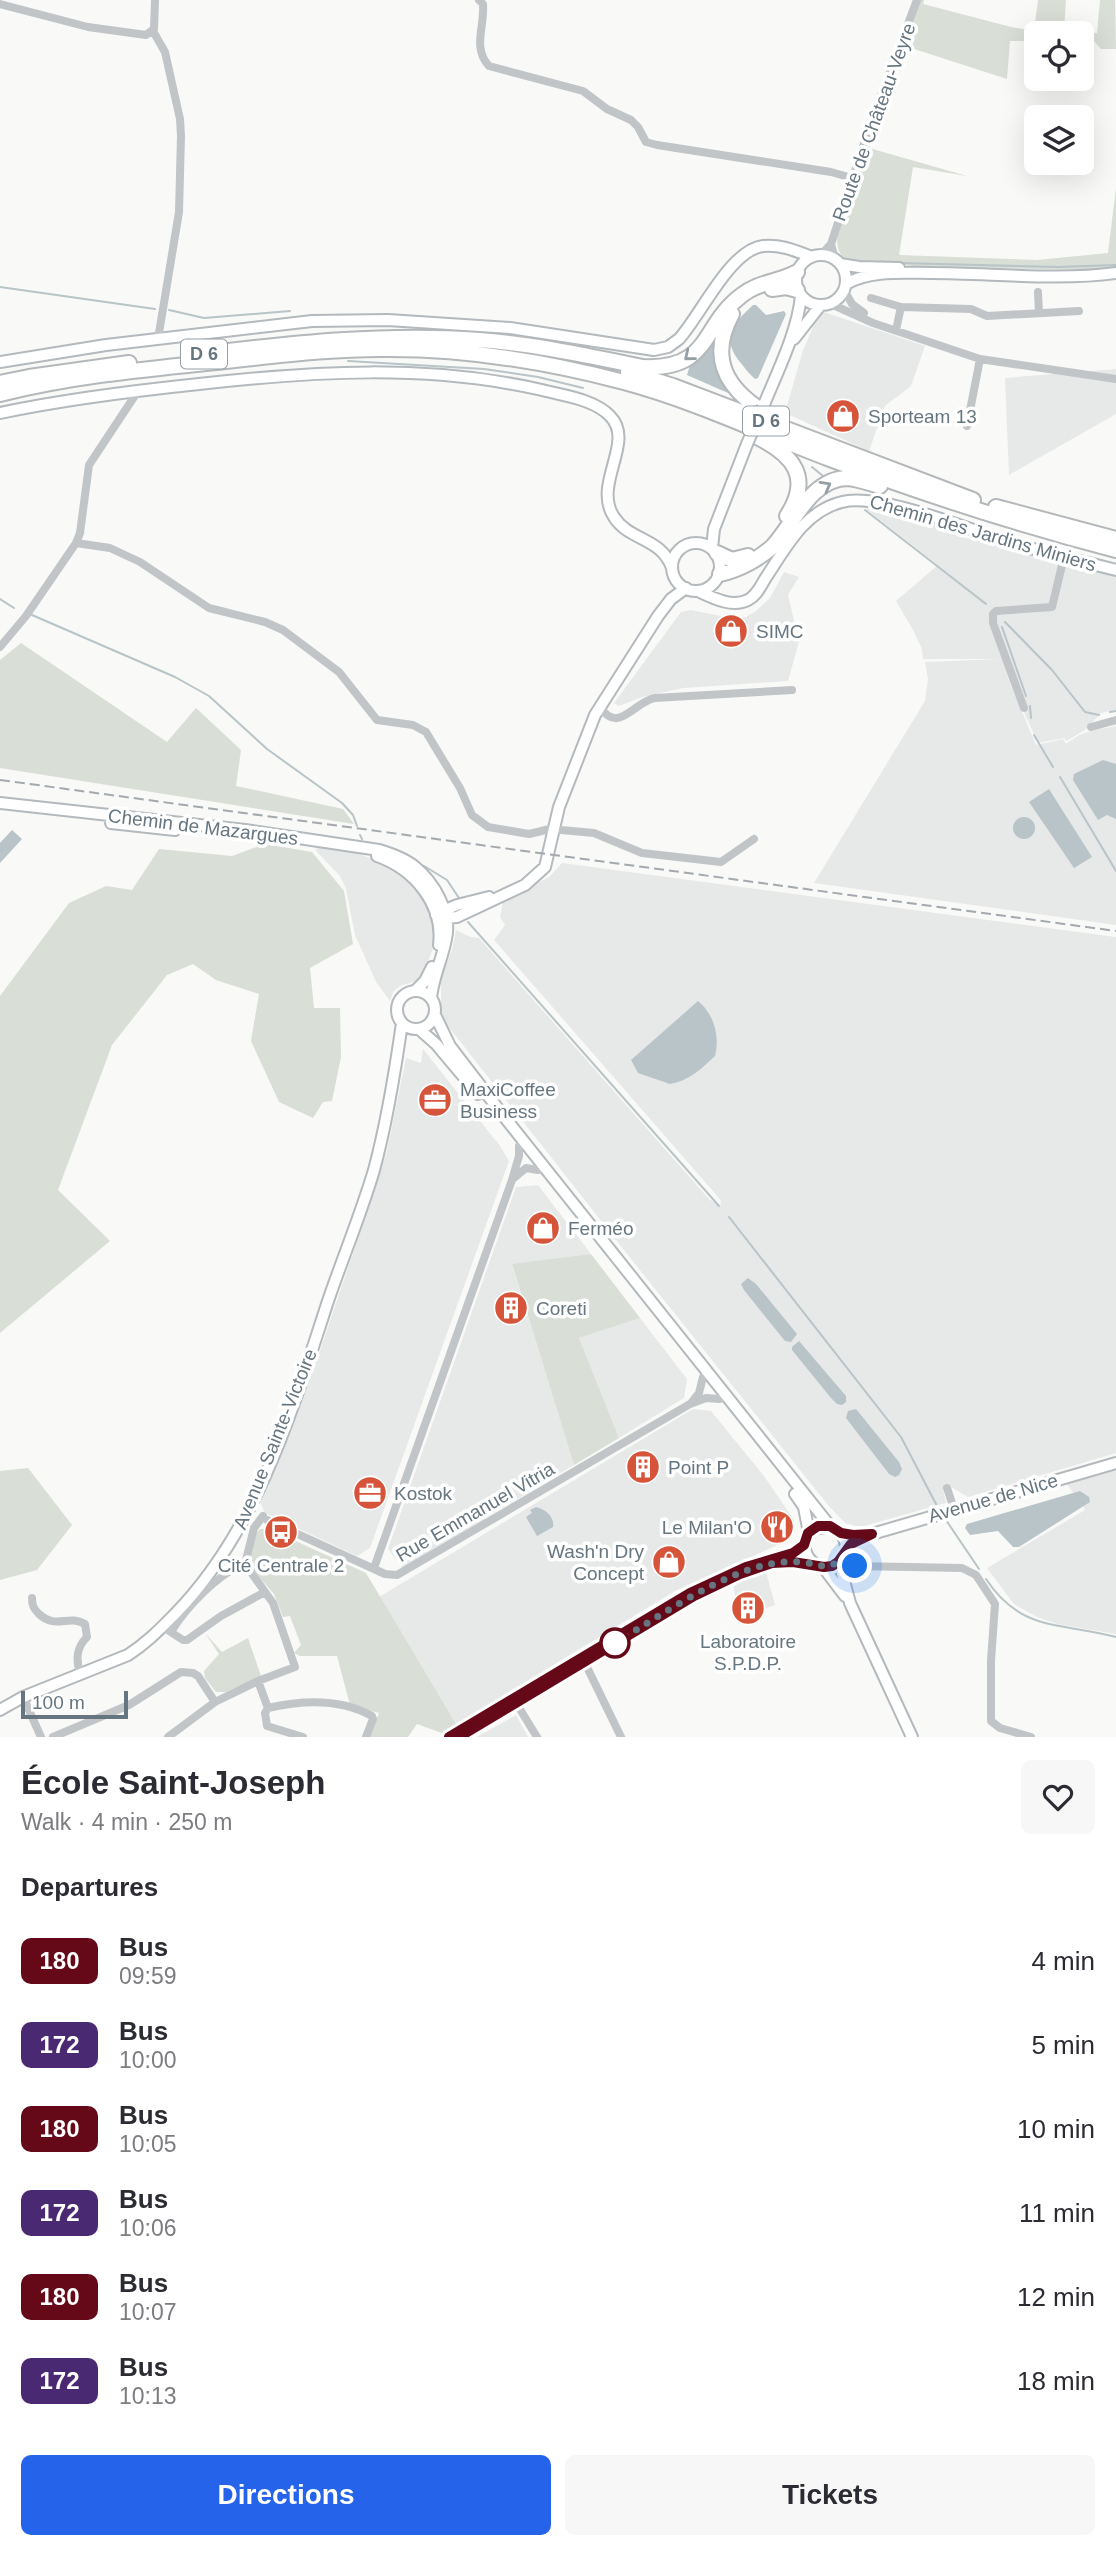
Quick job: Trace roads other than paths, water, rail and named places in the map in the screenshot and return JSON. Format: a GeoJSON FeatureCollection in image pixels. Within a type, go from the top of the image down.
{"type":"FeatureCollection","features":[{"type":"Feature","properties":{"kind":"highway"},"geometry":{"type":"LineString","coordinates":[[409,337],[525,345],[643,367],[676,366],[700,347],[740,295],[799,268]]}},
{"type":"Feature","properties":{"kind":"highway"},"geometry":{"type":"LineString","coordinates":[[799,293],[791,287],[780,286],[761,292],[743,302],[734,311],[723,335],[721,351],[730,382],[741,397],[775,418],[900,473]]}},
{"type":"Feature","properties":{"kind":"highway","name":"D 6"},"geometry":{"type":"LineString","coordinates":[[0,383],[86,368],[306,342],[409,337],[525,350],[615,368],[697,395],[983,503],[1116,539]]}},
{"type":"Feature","properties":{"kind":"highway","name":"D 6"},"geometry":{"type":"LineString","coordinates":[[0,394],[84,378],[327,351],[449,351],[568,368],[671,397],[897,484],[1116,551]]}},
{"type":"Feature","properties":{"kind":"highway"},"geometry":{"type":"LineString","coordinates":[[568,368],[660,397],[740,429],[772,445],[789,459],[799,479],[799,491],[794,505],[770,538],[757,551],[740,559],[725,558],[715,551]]}},
{"type":"Feature","properties":{"kind":"highway"},"geometry":{"type":"LineString","coordinates":[[718,577],[763,555],[819,488],[847,478],[1049,537],[1116,551]]}},
{"type":"Feature","properties":{"kind":"street"},"geometry":{"type":"LineString","coordinates":[[155,0],[153,31],[165,52],[180,119],[181,136],[178,225],[159,339]]}},
{"type":"Feature","properties":{"kind":"street"},"geometry":{"type":"LineString","coordinates":[[479,0],[483,4],[484,12],[479,46],[482,58],[489,65],[583,91],[607,109],[631,120],[646,142],[831,172],[852,178]]}},
{"type":"Feature","properties":{"kind":"street","name":"Route de Château-Veyre"},"geometry":{"type":"LineString","coordinates":[[816,256],[831,244],[852,178],[917,0]]}},
{"type":"Feature","properties":{"kind":"street"},"geometry":{"type":"LineString","coordinates":[[0,4],[88,27],[140,34],[153,31]]}},
{"type":"Feature","properties":{"kind":"street","name":"Route de Château-Veyre"},"geometry":{"type":"LineString","coordinates":[[831,244],[837,261]]}},
{"type":"Feature","properties":{"kind":"street"},"geometry":{"type":"LineString","coordinates":[[0,362],[312,321],[388,320],[510,327],[654,350],[668,347],[679,339],[728,272],[745,253],[762,246],[789,249],[859,267],[980,274]]}},
{"type":"Feature","properties":{"kind":"street"},"geometry":{"type":"LineString","coordinates":[[728,602],[718,588],[721,567],[715,551],[714,529],[799,311],[799,268],[789,249]]}},
{"type":"Feature","properties":{"kind":"street"},"geometry":{"type":"LineString","coordinates":[[799,268],[816,256]]}},
{"type":"Feature","properties":{"kind":"street"},"geometry":{"type":"LineString","coordinates":[[837,261],[846,277],[845,287],[852,304],[893,329]]}},
{"type":"Feature","properties":{"kind":"street"},"geometry":{"type":"LineString","coordinates":[[786,350],[808,317],[858,278],[882,274],[1116,274]]}},
{"type":"Feature","properties":{"kind":"street"},"geometry":{"type":"LineString","coordinates":[[1038,292],[1039,313]]}},
{"type":"Feature","properties":{"kind":"street"},"geometry":{"type":"LineString","coordinates":[[799,293],[809,303],[825,305],[979,359],[1116,379]]}},
{"type":"Feature","properties":{"kind":"street"},"geometry":{"type":"LineString","coordinates":[[871,298],[901,307],[971,309],[987,316],[1079,310]]}},
{"type":"Feature","properties":{"kind":"street"},"geometry":{"type":"LineString","coordinates":[[893,329],[901,307]]}},
{"type":"Feature","properties":{"kind":"street"},"geometry":{"type":"LineString","coordinates":[[967,426],[979,359]]}},
{"type":"Feature","properties":{"kind":"street"},"geometry":{"type":"LineString","coordinates":[[0,413],[58,401],[139,390],[306,373],[383,372],[471,377],[505,382],[579,400],[592,404],[610,416],[618,429],[618,444],[607,488],[609,508],[620,524],[666,554],[673,571],[692,590],[728,602]]}},
{"type":"Feature","properties":{"kind":"street"},"geometry":{"type":"LineString","coordinates":[[0,647],[26,616],[76,543],[80,533],[89,465],[139,390]]}},
{"type":"Feature","properties":{"kind":"street","name":"Chemin des Jardins Miniers"},"geometry":{"type":"LineString","coordinates":[[728,602],[741,602],[753,597],[808,520],[830,506],[863,499],[1116,570]]}},
{"type":"Feature","properties":{"kind":"street"},"geometry":{"type":"LineString","coordinates":[[658,616],[677,552],[709,527],[723,502]]}},
{"type":"Feature","properties":{"kind":"street"},"geometry":{"type":"LineString","coordinates":[[76,543],[110,548],[140,562],[209,608],[265,622],[283,630],[339,672],[377,720],[413,725],[426,732],[460,788],[472,815],[488,827],[529,834],[552,829],[597,834],[642,853],[721,862],[754,839]]}},
{"type":"Feature","properties":{"kind":"street"},"geometry":{"type":"LineString","coordinates":[[655,545],[667,547],[691,543],[715,551]]}},
{"type":"Feature","properties":{"kind":"street"},"geometry":{"type":"LineString","coordinates":[[1024,708],[993,623],[993,614],[996,611],[1052,607],[1064,557]]}},
{"type":"Feature","properties":{"kind":"street"},"geometry":{"type":"LineString","coordinates":[[442,914],[512,890],[532,880],[545,867],[552,829],[566,786],[600,707],[671,599],[692,590],[709,587],[718,577]]}},
{"type":"Feature","properties":{"kind":"street"},"geometry":{"type":"LineString","coordinates":[[600,707],[607,716],[616,719],[623,717],[644,701],[655,698],[792,690]]}},
{"type":"Feature","properties":{"kind":"street"},"geometry":{"type":"LineString","coordinates":[[1091,727],[1116,720]]}},
{"type":"Feature","properties":{"kind":"street","name":"Chemin de Mazargues"},"geometry":{"type":"LineString","coordinates":[[0,806],[140,827],[341,845],[400,866],[420,883],[442,914]]}},
{"type":"Feature","properties":{"kind":"street"},"geometry":{"type":"LineString","coordinates":[[442,914],[439,943],[431,968],[425,981],[415,991],[403,995],[397,1004],[397,1014],[455,1065],[804,1507],[808,1533],[804,1545],[805,1554],[810,1561],[821,1567],[850,1603],[912,1737]]}},
{"type":"Feature","properties":{"kind":"street"},"geometry":{"type":"LineString","coordinates":[[431,998],[435,973],[446,940],[442,914]]}},
{"type":"Feature","properties":{"kind":"street"},"geometry":{"type":"LineString","coordinates":[[410,1027],[429,1025],[436,1009],[427,994],[415,991]]}},
{"type":"Feature","properties":{"kind":"street"},"geometry":{"type":"LineString","coordinates":[[435,1015],[450,1046],[498,1108],[830,1526],[841,1533],[846,1544],[842,1557],[850,1603]]}},
{"type":"Feature","properties":{"kind":"street","name":"Avenue Sainte-Victoire"},"geometry":{"type":"LineString","coordinates":[[0,1710],[23,1697],[128,1655],[167,1630],[230,1545],[249,1512],[298,1393],[373,1171],[397,1052],[410,1027]]}},
{"type":"Feature","properties":{"kind":"street"},"geometry":{"type":"LineString","coordinates":[[374,1568],[512,1180],[519,1146]]}},
{"type":"Feature","properties":{"kind":"street"},"geometry":{"type":"LineString","coordinates":[[512,1180],[523,1170],[538,1170]]}},
{"type":"Feature","properties":{"kind":"street"},"geometry":{"type":"LineString","coordinates":[[690,1404],[699,1393],[703,1377]]}},
{"type":"Feature","properties":{"kind":"street"},"geometry":{"type":"LineString","coordinates":[[690,1404],[706,1398],[720,1399]]}},
{"type":"Feature","properties":{"kind":"street","name":"Rue Emmanuel Vitria"},"geometry":{"type":"LineString","coordinates":[[249,1512],[385,1574],[397,1576],[690,1404]]}},
{"type":"Feature","properties":{"kind":"street","name":"Avenue de Nice"},"geometry":{"type":"LineString","coordinates":[[842,1557],[855,1541],[872,1534],[1115,1463]]}},
{"type":"Feature","properties":{"kind":"street"},"geometry":{"type":"LineString","coordinates":[[945,1512],[947,1488]]}},
{"type":"Feature","properties":{"kind":"street"},"geometry":{"type":"LineString","coordinates":[[168,1737],[215,1702],[295,1667],[275,1608],[245,1564],[254,1528],[264,1519]]}},
{"type":"Feature","properties":{"kind":"street"},"geometry":{"type":"LineString","coordinates":[[808,1533],[818,1526],[830,1526]]}},
{"type":"Feature","properties":{"kind":"street","name":"Avenue de Nice"},"geometry":{"type":"LineString","coordinates":[[841,1533],[872,1534]]}},
{"type":"Feature","properties":{"kind":"street"},"geometry":{"type":"LineString","coordinates":[[459,1737],[514,1700],[690,1593],[746,1567],[793,1553],[804,1545]]}},
{"type":"Feature","properties":{"kind":"street"},"geometry":{"type":"LineString","coordinates":[[449,1737],[694,1596],[740,1574],[781,1562],[804,1562],[821,1567],[842,1557]]}},
{"type":"Feature","properties":{"kind":"street"},"geometry":{"type":"LineString","coordinates":[[842,1557],[855,1566],[962,1568],[976,1575],[995,1605],[996,1614],[991,1661],[991,1721],[1000,1728],[1031,1737]]}},
{"type":"Feature","properties":{"kind":"street"},"geometry":{"type":"LineString","coordinates":[[245,1564],[233,1568],[167,1630],[187,1640],[221,1616],[265,1592]]}},
{"type":"Feature","properties":{"kind":"street"},"geometry":{"type":"LineString","coordinates":[[32,1598],[34,1609],[43,1618],[57,1623],[72,1620],[85,1624],[87,1637],[81,1643],[77,1654],[80,1674]]}},
{"type":"Feature","properties":{"kind":"street"},"geometry":{"type":"LineString","coordinates":[[584,1661],[621,1737]]}},
{"type":"Feature","properties":{"kind":"street"},"geometry":{"type":"LineString","coordinates":[[53,1737],[129,1705],[181,1672],[198,1676],[215,1702]]}},
{"type":"Feature","properties":{"kind":"street"},"geometry":{"type":"LineString","coordinates":[[258,1681],[268,1708]]}},
{"type":"Feature","properties":{"kind":"street"},"geometry":{"type":"LineString","coordinates":[[23,1697],[41,1737]]}},
{"type":"Feature","properties":{"kind":"street"},"geometry":{"type":"LineString","coordinates":[[514,1700],[537,1737]]}},
{"type":"Feature","properties":{"kind":"street"},"geometry":{"type":"LineString","coordinates":[[303,1737],[267,1726],[265,1713],[268,1708],[317,1701],[347,1707],[372,1716],[366,1737]]}},
{"type":"Feature","properties":{"kind":"waterway"},"geometry":{"type":"LineString","coordinates":[[899,263],[1058,267],[1116,265]]}},
{"type":"Feature","properties":{"kind":"waterway"},"geometry":{"type":"LineString","coordinates":[[0,287],[155,309]]}},
{"type":"Feature","properties":{"kind":"waterway"},"geometry":{"type":"LineString","coordinates":[[169,310],[204,318],[290,311]]}},
{"type":"Feature","properties":{"kind":"waterway"},"geometry":{"type":"LineString","coordinates":[[348,361],[484,369],[538,377],[583,388]]}},
{"type":"Feature","properties":{"kind":"waterway"},"geometry":{"type":"LineString","coordinates":[[812,467],[823,476]]}},
{"type":"Feature","properties":{"kind":"waterway"},"geometry":{"type":"LineString","coordinates":[[865,510],[986,604]]}},
{"type":"Feature","properties":{"kind":"waterway"},"geometry":{"type":"LineString","coordinates":[[0,599],[14,608]]}},
{"type":"Feature","properties":{"kind":"waterway"},"geometry":{"type":"LineString","coordinates":[[32,615],[175,677],[209,696],[267,749],[342,803],[353,815],[357,826]]}},
{"type":"Feature","properties":{"kind":"waterway"},"geometry":{"type":"LineString","coordinates":[[1005,622],[1052,670],[1085,712],[1099,715]]}},
{"type":"Feature","properties":{"kind":"waterway"},"geometry":{"type":"LineString","coordinates":[[1002,627],[1026,696]]}},
{"type":"Feature","properties":{"kind":"waterway"},"geometry":{"type":"LineString","coordinates":[[1030,706],[1031,718]]}},
{"type":"Feature","properties":{"kind":"waterway"},"geometry":{"type":"LineString","coordinates":[[1110,712],[1116,711]]}},
{"type":"Feature","properties":{"kind":"waterway"},"geometry":{"type":"LineString","coordinates":[[1034,735],[1053,767]]}},
{"type":"Feature","properties":{"kind":"waterway"},"geometry":{"type":"LineString","coordinates":[[1060,777],[1116,871]]}},
{"type":"Feature","properties":{"kind":"waterway"},"geometry":{"type":"LineString","coordinates":[[360,835],[362,839]]}},
{"type":"Feature","properties":{"kind":"waterway"},"geometry":{"type":"LineString","coordinates":[[424,866],[447,880],[459,898]]}},
{"type":"Feature","properties":{"kind":"waterway"},"geometry":{"type":"LineString","coordinates":[[468,922],[719,1206]]}},
{"type":"Feature","properties":{"kind":"waterway"},"geometry":{"type":"LineString","coordinates":[[729,1217],[901,1437],[936,1504]]}},
{"type":"Feature","properties":{"kind":"waterway"},"geometry":{"type":"LineString","coordinates":[[946,1520],[979,1569]]}},
{"type":"Feature","properties":{"kind":"waterway"},"geometry":{"type":"LineString","coordinates":[[986,1579],[1014,1609],[1028,1617],[1044,1623],[1116,1637]]}},
{"type":"Feature","properties":{"kind":"railway"},"geometry":{"type":"LineString","coordinates":[[0,780],[1116,931]]}},
{"type":"Feature","properties":{"kind":"place","name":"Sporteam 13"},"geometry":{"type":"Point","coordinates":[843,416]}},
{"type":"Feature","properties":{"kind":"place","name":"SIMC"},"geometry":{"type":"Point","coordinates":[731,631]}},
{"type":"Feature","properties":{"kind":"place","name":"MaxiCoffee Business"},"geometry":{"type":"Point","coordinates":[435,1100]}},
{"type":"Feature","properties":{"kind":"place","name":"Ferméo"},"geometry":{"type":"Point","coordinates":[543,1228]}},
{"type":"Feature","properties":{"kind":"place","name":"Coreti"},"geometry":{"type":"Point","coordinates":[511,1308]}},
{"type":"Feature","properties":{"kind":"place","name":"Point P"},"geometry":{"type":"Point","coordinates":[643,1467]}},
{"type":"Feature","properties":{"kind":"place","name":"Kostok"},"geometry":{"type":"Point","coordinates":[370,1493]}},
{"type":"Feature","properties":{"kind":"place","name":"Le Milan'O"},"geometry":{"type":"Point","coordinates":[777,1527]}},
{"type":"Feature","properties":{"kind":"place","name":"Cité Centrale 2"},"geometry":{"type":"Point","coordinates":[281,1532]}},
{"type":"Feature","properties":{"kind":"place","name":"Wash'n Dry Concept"},"geometry":{"type":"Point","coordinates":[669,1562]}},
{"type":"Feature","properties":{"kind":"place","name":"Laboratoire S.P.D.P."},"geometry":{"type":"Point","coordinates":[748,1608]}}]}
